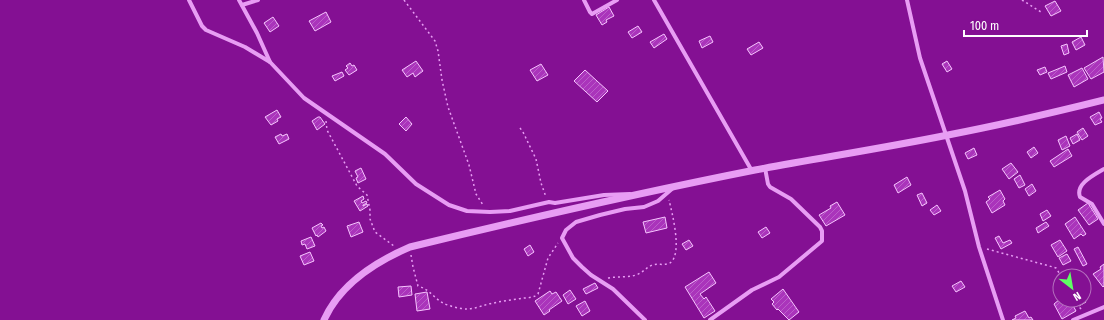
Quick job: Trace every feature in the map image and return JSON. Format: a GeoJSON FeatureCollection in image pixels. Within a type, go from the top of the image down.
{"type":"FeatureCollection","features":[{"type":"Feature","properties":{"kind":"street"},"geometry":{"type":"LineString","coordinates":[[189,0],[200,22],[206,30],[245,46],[270,62],[296,90],[319,109],[385,154],[416,184],[439,200],[458,209],[490,212],[510,211],[548,202],[555,203],[610,194],[639,194]]}},
{"type":"Feature","properties":{"kind":"street"},"geometry":{"type":"LineString","coordinates":[[239,0],[258,32],[270,62]]}},
{"type":"Feature","properties":{"kind":"street"},"geometry":{"type":"LineString","coordinates":[[242,6],[258,0]]}},
{"type":"Feature","properties":{"kind":"street"},"geometry":{"type":"LineString","coordinates":[[584,0],[592,14],[616,0]]}},
{"type":"Feature","properties":{"kind":"street"},"geometry":{"type":"LineString","coordinates":[[654,0],[752,171]]}},
{"type":"Feature","properties":{"kind":"street"},"geometry":{"type":"LineString","coordinates":[[907,0],[920,58],[965,191],[979,246],[1003,320]]}},
{"type":"Feature","properties":{"kind":"street"},"geometry":{"type":"LineString","coordinates":[[324,320],[338,295],[352,282],[368,269],[399,252],[410,248],[503,224],[639,194],[766,168],[946,136],[1037,117],[1104,100]]}},
{"type":"Feature","properties":{"kind":"street"},"geometry":{"type":"LineString","coordinates":[[710,320],[752,290],[779,277],[811,252],[822,240],[822,231],[820,227],[791,199],[770,187],[768,184],[766,168]]}},
{"type":"Feature","properties":{"kind":"street"},"geometry":{"type":"LineString","coordinates":[[1104,168],[1086,181],[1078,190],[1078,193],[1080,197],[1092,204],[1104,224]]}},
{"type":"Feature","properties":{"kind":"street"},"geometry":{"type":"LineString","coordinates":[[645,320],[613,289],[591,275],[573,258],[562,238],[566,230],[576,222],[625,209],[644,207],[658,201],[667,192],[675,187]]}},
{"type":"Feature","properties":{"kind":"street"},"geometry":{"type":"LineString","coordinates":[[1073,320],[1104,307]]}},
{"type":"Feature","properties":{"kind":"path"},"geometry":{"type":"LineString","coordinates":[[404,0],[435,41],[448,107],[469,165],[476,194],[483,205],[490,212]]}},
{"type":"Feature","properties":{"kind":"path"},"geometry":{"type":"LineString","coordinates":[[1022,0],[1041,12]]}},
{"type":"Feature","properties":{"kind":"path"},"geometry":{"type":"LineString","coordinates":[[319,109],[326,119],[327,130],[357,186],[367,195],[370,219],[374,232],[386,240],[399,252]]}},
{"type":"Feature","properties":{"kind":"path"},"geometry":{"type":"LineString","coordinates":[[520,128],[536,159],[541,183],[548,202]]}},
{"type":"Feature","properties":{"kind":"path"},"geometry":{"type":"LineString","coordinates":[[599,280],[614,277],[635,276],[652,265],[666,264],[673,260],[676,247],[676,228],[667,192]]}},
{"type":"Feature","properties":{"kind":"path"},"geometry":{"type":"LineString","coordinates":[[410,248],[418,286],[424,287],[443,303],[458,308],[467,309],[494,302],[508,302],[520,298],[526,299],[538,294],[548,258],[562,238]]}},
{"type":"Feature","properties":{"kind":"path"},"geometry":{"type":"LineString","coordinates":[[979,246],[1007,256],[1056,268]]}},
{"type":"Feature","properties":{"kind":"path"},"geometry":{"type":"LineString","coordinates":[[1079,308],[1087,314]]}},
{"type":"Feature","properties":{"kind":"building"},"geometry":{"type":"Polygon","coordinates":[[[1055,1],[1061,11],[1051,16],[1045,6],[1055,1]]]}},
{"type":"Feature","properties":{"kind":"building"},"geometry":{"type":"Polygon","coordinates":[[[609,7],[614,16],[606,20],[607,22],[602,25],[596,15],[609,7]]]}},
{"type":"Feature","properties":{"kind":"building"},"geometry":{"type":"Polygon","coordinates":[[[326,12],[331,22],[315,31],[309,21],[326,12]]]}},
{"type":"Feature","properties":{"kind":"building"},"geometry":{"type":"Polygon","coordinates":[[[273,17],[279,26],[270,32],[264,23],[273,17]]]}},
{"type":"Feature","properties":{"kind":"building"},"geometry":{"type":"Polygon","coordinates":[[[638,26],[642,32],[632,38],[628,32],[638,26]]]}},
{"type":"Feature","properties":{"kind":"building"},"geometry":{"type":"Polygon","coordinates":[[[664,34],[667,39],[654,48],[650,42],[664,34]]]}},
{"type":"Feature","properties":{"kind":"building"},"geometry":{"type":"Polygon","coordinates":[[[710,36],[713,42],[702,48],[699,41],[710,36]]]}},
{"type":"Feature","properties":{"kind":"building"},"geometry":{"type":"Polygon","coordinates":[[[1081,37],[1085,45],[1076,50],[1072,42],[1081,37]]]}},
{"type":"Feature","properties":{"kind":"building"},"geometry":{"type":"Polygon","coordinates":[[[759,42],[763,48],[751,55],[747,49],[759,42]]]}},
{"type":"Feature","properties":{"kind":"building"},"geometry":{"type":"Polygon","coordinates":[[[1067,44],[1069,53],[1064,55],[1061,46],[1067,44]]]}},
{"type":"Feature","properties":{"kind":"building"},"geometry":{"type":"Polygon","coordinates":[[[1103,57],[1104,72],[1091,79],[1084,68],[1103,57]]]}},
{"type":"Feature","properties":{"kind":"building"},"geometry":{"type":"Polygon","coordinates":[[[416,61],[423,71],[415,77],[413,73],[407,77],[402,70],[416,61]]]}},
{"type":"Feature","properties":{"kind":"building"},"geometry":{"type":"Polygon","coordinates":[[[947,61],[952,69],[947,72],[942,64],[947,61]]]}},
{"type":"Feature","properties":{"kind":"building"},"geometry":{"type":"Polygon","coordinates":[[[350,63],[352,66],[354,65],[357,70],[349,75],[345,70],[348,68],[346,66],[350,63]]]}},
{"type":"Feature","properties":{"kind":"building"},"geometry":{"type":"Polygon","coordinates":[[[541,64],[548,75],[537,81],[530,70],[541,64]]]}},
{"type":"Feature","properties":{"kind":"building"},"geometry":{"type":"Polygon","coordinates":[[[1065,66],[1067,72],[1051,79],[1048,73],[1065,66]]]}},
{"type":"Feature","properties":{"kind":"building"},"geometry":{"type":"Polygon","coordinates":[[[1045,67],[1047,72],[1040,75],[1037,70],[1045,67]]]}},
{"type":"Feature","properties":{"kind":"building"},"geometry":{"type":"Polygon","coordinates":[[[1082,68],[1088,79],[1074,87],[1068,75],[1082,68]]]}},
{"type":"Feature","properties":{"kind":"building"},"geometry":{"type":"Polygon","coordinates":[[[585,70],[608,91],[597,102],[574,81],[585,70]]]}},
{"type":"Feature","properties":{"kind":"building"},"geometry":{"type":"Polygon","coordinates":[[[342,72],[344,76],[335,81],[332,76],[342,72]]]}},
{"type":"Feature","properties":{"kind":"building"},"geometry":{"type":"Polygon","coordinates":[[[277,110],[281,117],[277,119],[278,121],[271,125],[265,117],[277,110]]]}},
{"type":"Feature","properties":{"kind":"building"},"geometry":{"type":"Polygon","coordinates":[[[1099,112],[1102,122],[1095,125],[1090,117],[1099,112]]]}},
{"type":"Feature","properties":{"kind":"building"},"geometry":{"type":"Polygon","coordinates":[[[320,117],[325,124],[317,130],[312,121],[320,117]]]}},
{"type":"Feature","properties":{"kind":"building"},"geometry":{"type":"Polygon","coordinates":[[[406,117],[412,124],[406,131],[399,124],[406,117]]]}},
{"type":"Feature","properties":{"kind":"building"},"geometry":{"type":"Polygon","coordinates":[[[1083,128],[1088,136],[1082,140],[1077,132],[1083,128]]]}},
{"type":"Feature","properties":{"kind":"building"},"geometry":{"type":"Polygon","coordinates":[[[281,134],[282,136],[287,134],[289,139],[279,144],[275,137],[281,134]]]}},
{"type":"Feature","properties":{"kind":"building"},"geometry":{"type":"Polygon","coordinates":[[[1077,134],[1080,140],[1073,144],[1070,138],[1077,134]]]}},
{"type":"Feature","properties":{"kind":"building"},"geometry":{"type":"Polygon","coordinates":[[[1066,136],[1070,146],[1062,150],[1058,140],[1066,136]]]}},
{"type":"Feature","properties":{"kind":"building"},"geometry":{"type":"Polygon","coordinates":[[[1034,147],[1038,153],[1031,158],[1027,152],[1034,147]]]}},
{"type":"Feature","properties":{"kind":"building"},"geometry":{"type":"Polygon","coordinates":[[[974,148],[977,155],[968,159],[965,153],[974,148]]]}},
{"type":"Feature","properties":{"kind":"building"},"geometry":{"type":"Polygon","coordinates":[[[1068,149],[1072,156],[1054,167],[1050,161],[1068,149]]]}},
{"type":"Feature","properties":{"kind":"building"},"geometry":{"type":"Polygon","coordinates":[[[1011,163],[1018,172],[1009,179],[1002,169],[1011,163]]]}},
{"type":"Feature","properties":{"kind":"building"},"geometry":{"type":"Polygon","coordinates":[[[361,168],[366,179],[358,183],[356,178],[358,177],[355,171],[361,168]]]}},
{"type":"Feature","properties":{"kind":"building"},"geometry":{"type":"Polygon","coordinates":[[[1020,175],[1025,185],[1019,188],[1014,179],[1020,175]]]}},
{"type":"Feature","properties":{"kind":"building"},"geometry":{"type":"Polygon","coordinates":[[[907,177],[911,185],[898,193],[894,185],[907,177]]]}},
{"type":"Feature","properties":{"kind":"building"},"geometry":{"type":"Polygon","coordinates":[[[1032,184],[1036,191],[1029,196],[1025,189],[1032,184]]]}},
{"type":"Feature","properties":{"kind":"building"},"geometry":{"type":"Polygon","coordinates":[[[1000,190],[1005,199],[1003,201],[1005,205],[992,213],[986,202],[990,199],[988,197],[1000,190]]]}},
{"type":"Feature","properties":{"kind":"building"},"geometry":{"type":"Polygon","coordinates":[[[922,193],[927,203],[922,206],[917,195],[922,193]]]}},
{"type":"Feature","properties":{"kind":"building"},"geometry":{"type":"Polygon","coordinates":[[[363,196],[364,199],[361,201],[362,203],[366,201],[367,203],[363,206],[367,204],[368,206],[360,211],[354,201],[363,196]]]}},
{"type":"Feature","properties":{"kind":"building"},"geometry":{"type":"Polygon","coordinates":[[[837,202],[845,215],[826,226],[819,215],[831,208],[830,206],[837,202]]]}},
{"type":"Feature","properties":{"kind":"building"},"geometry":{"type":"Polygon","coordinates":[[[1088,203],[1098,219],[1089,225],[1078,210],[1088,203]]]}},
{"type":"Feature","properties":{"kind":"building"},"geometry":{"type":"Polygon","coordinates":[[[937,205],[941,211],[934,215],[930,210],[937,205]]]}},
{"type":"Feature","properties":{"kind":"building"},"geometry":{"type":"Polygon","coordinates":[[[1047,210],[1051,216],[1043,221],[1040,214],[1047,210]]]}},
{"type":"Feature","properties":{"kind":"building"},"geometry":{"type":"Polygon","coordinates":[[[665,217],[667,228],[646,233],[643,222],[665,217]]]}},
{"type":"Feature","properties":{"kind":"building"},"geometry":{"type":"Polygon","coordinates":[[[1075,217],[1086,234],[1083,236],[1081,234],[1074,239],[1065,224],[1075,217]]]}},
{"type":"Feature","properties":{"kind":"building"},"geometry":{"type":"Polygon","coordinates":[[[359,222],[363,232],[351,237],[347,226],[359,222]]]}},
{"type":"Feature","properties":{"kind":"building"},"geometry":{"type":"Polygon","coordinates":[[[1046,222],[1049,226],[1038,233],[1036,228],[1046,222]]]}},
{"type":"Feature","properties":{"kind":"building"},"geometry":{"type":"Polygon","coordinates":[[[321,223],[323,225],[321,226],[322,228],[324,227],[326,231],[318,237],[312,228],[321,223]]]}},
{"type":"Feature","properties":{"kind":"building"},"geometry":{"type":"Polygon","coordinates":[[[766,227],[770,233],[762,238],[758,232],[766,227]]]}},
{"type":"Feature","properties":{"kind":"building"},"geometry":{"type":"Polygon","coordinates":[[[999,236],[1003,243],[1010,240],[1012,243],[1001,249],[995,238],[999,236]]]}},
{"type":"Feature","properties":{"kind":"building"},"geometry":{"type":"Polygon","coordinates":[[[311,237],[315,246],[307,249],[305,244],[302,245],[301,241],[311,237]]]}},
{"type":"Feature","properties":{"kind":"building"},"geometry":{"type":"Polygon","coordinates":[[[689,240],[693,246],[686,250],[682,244],[689,240]]]}},
{"type":"Feature","properties":{"kind":"building"},"geometry":{"type":"Polygon","coordinates":[[[1060,240],[1067,251],[1058,257],[1051,245],[1060,240]]]}},
{"type":"Feature","properties":{"kind":"building"},"geometry":{"type":"Polygon","coordinates":[[[530,245],[534,252],[528,256],[524,249],[530,245]]]}},
{"type":"Feature","properties":{"kind":"building"},"geometry":{"type":"Polygon","coordinates":[[[1078,247],[1087,264],[1083,266],[1074,249],[1078,247]]]}},
{"type":"Feature","properties":{"kind":"building"},"geometry":{"type":"Polygon","coordinates":[[[310,252],[314,261],[304,265],[300,256],[310,252]]]}},
{"type":"Feature","properties":{"kind":"building"},"geometry":{"type":"Polygon","coordinates":[[[1067,254],[1071,261],[1063,265],[1059,258],[1067,254]]]}},
{"type":"Feature","properties":{"kind":"building"},"geometry":{"type":"Polygon","coordinates":[[[1104,264],[1103,287],[1093,274],[1101,269],[1100,267],[1104,264]]]}},
{"type":"Feature","properties":{"kind":"building"},"geometry":{"type":"Polygon","coordinates":[[[709,272],[716,283],[700,294],[704,299],[706,297],[715,311],[704,318],[685,287],[709,272]]]}},
{"type":"Feature","properties":{"kind":"building"},"geometry":{"type":"Polygon","coordinates":[[[961,281],[965,287],[956,292],[952,286],[961,281]]]}},
{"type":"Feature","properties":{"kind":"building"},"geometry":{"type":"Polygon","coordinates":[[[595,283],[598,288],[586,294],[583,289],[595,283]]]}},
{"type":"Feature","properties":{"kind":"building"},"geometry":{"type":"Polygon","coordinates":[[[411,286],[412,295],[399,297],[398,287],[411,286]]]}},
{"type":"Feature","properties":{"kind":"building"},"geometry":{"type":"Polygon","coordinates":[[[783,289],[799,312],[789,320],[778,309],[777,310],[772,304],[774,302],[771,299],[783,289]]]}},
{"type":"Feature","properties":{"kind":"building"},"geometry":{"type":"Polygon","coordinates":[[[570,290],[576,299],[568,304],[563,295],[570,290]]]}},
{"type":"Feature","properties":{"kind":"building"},"geometry":{"type":"Polygon","coordinates":[[[550,291],[552,294],[556,292],[562,301],[544,315],[535,301],[550,291]]]}},
{"type":"Feature","properties":{"kind":"building"},"geometry":{"type":"Polygon","coordinates":[[[427,292],[430,309],[417,311],[415,294],[427,292]]]}},
{"type":"Feature","properties":{"kind":"building"},"geometry":{"type":"Polygon","coordinates":[[[585,301],[590,311],[582,316],[576,306],[585,301]]]}},
{"type":"Feature","properties":{"kind":"building"},"geometry":{"type":"Polygon","coordinates":[[[1056,308],[1074,308],[1076,311],[1062,319],[1056,308]]]}},
{"type":"Feature","properties":{"kind":"building"},"geometry":{"type":"Polygon","coordinates":[[[1025,311],[1029,318],[1031,317],[1033,320],[1012,320],[1016,318],[1015,316],[1025,311]]]}}]}
